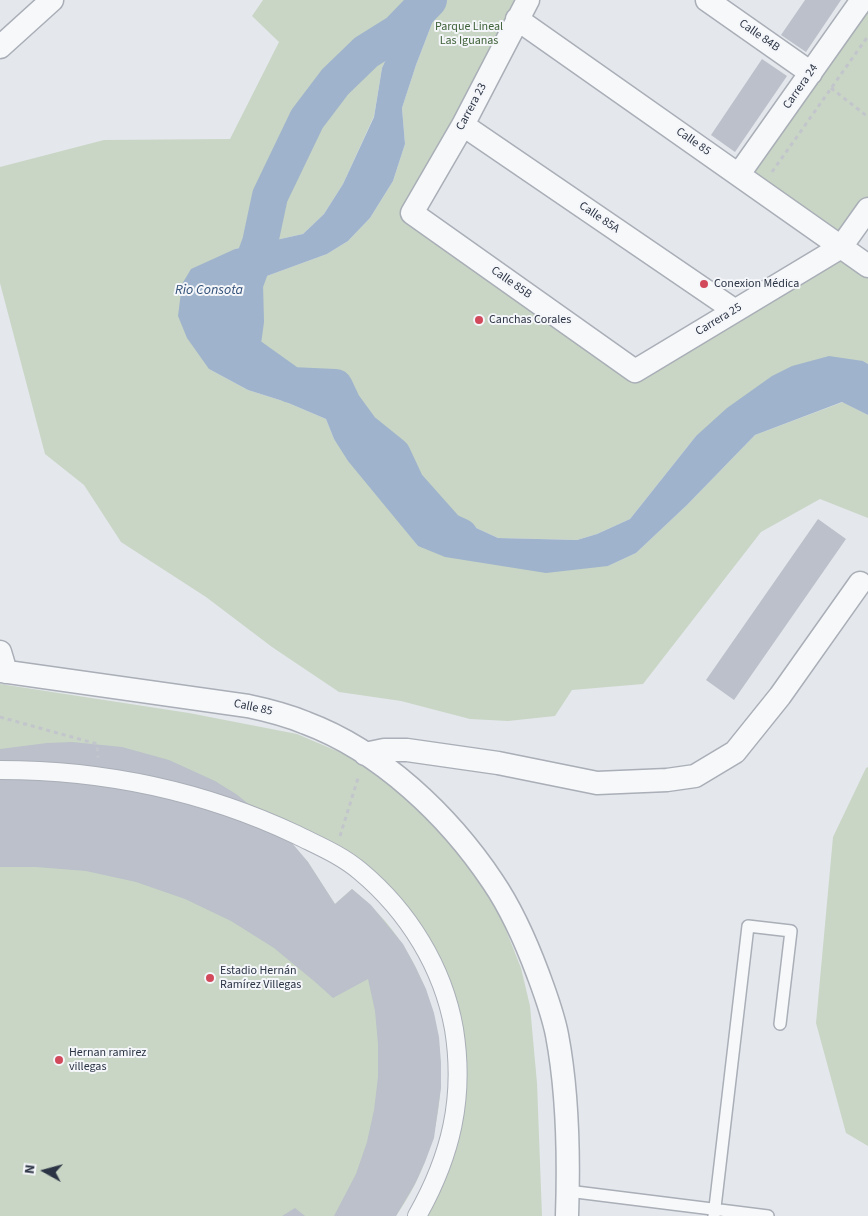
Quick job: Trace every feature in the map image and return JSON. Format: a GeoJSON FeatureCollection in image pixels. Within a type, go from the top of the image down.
{"type":"FeatureCollection","features":[{"type":"Feature","properties":{"kind":"street"},"geometry":{"type":"LineString","coordinates":[[0,47],[52,0]]}},
{"type":"Feature","properties":{"kind":"street","name":"Carrera 23"},"geometry":{"type":"LineString","coordinates":[[412,213],[463,125],[528,0]]}},
{"type":"Feature","properties":{"kind":"street","name":"Calle 84B"},"geometry":{"type":"LineString","coordinates":[[707,0],[810,73]]}},
{"type":"Feature","properties":{"kind":"street","name":"Carrera 24"},"geometry":{"type":"LineString","coordinates":[[739,174],[862,0]]}},
{"type":"Feature","properties":{"kind":"street","name":"Calle 85"},"geometry":{"type":"LineString","coordinates":[[517,19],[868,266]]}},
{"type":"Feature","properties":{"kind":"street","name":"Calle 85A"},"geometry":{"type":"LineString","coordinates":[[463,125],[734,310]]}},
{"type":"Feature","properties":{"kind":"street","name":"Carrera 25"},"geometry":{"type":"LineString","coordinates":[[635,371],[841,247],[868,209]]}},
{"type":"Feature","properties":{"kind":"street","name":"Calle 85B"},"geometry":{"type":"LineString","coordinates":[[412,213],[635,371]]}},
{"type":"Feature","properties":{"kind":"street"},"geometry":{"type":"LineString","coordinates":[[366,754],[384,750],[407,750],[498,763],[597,783],[667,780],[695,776],[735,752],[780,696],[860,583]]}},
{"type":"Feature","properties":{"kind":"street","name":"Calle 85"},"geometry":{"type":"LineString","coordinates":[[2,665],[248,706],[280,714],[307,723],[366,754],[415,791],[443,819],[494,882],[515,919],[539,977],[557,1034],[563,1081],[568,1164],[567,1216]]}},
{"type":"Feature","properties":{"kind":"street"},"geometry":{"type":"LineString","coordinates":[[0,770],[98,776],[144,784],[206,800],[275,825],[334,853],[359,870],[381,890],[401,912],[418,936],[432,962],[444,989],[452,1018],[456,1047],[458,1076],[451,1136],[435,1182],[417,1216]]}},
{"type":"Feature","properties":{"kind":"lane"},"geometry":{"type":"LineString","coordinates":[[714,1213],[748,926],[791,931],[780,1024]]}},
{"type":"Feature","properties":{"kind":"lane"},"geometry":{"type":"LineString","coordinates":[[568,1191],[714,1213],[768,1216]]}},
{"type":"Feature","properties":{"kind":"path"},"geometry":{"type":"LineString","coordinates":[[771,173],[868,36]]}},
{"type":"Feature","properties":{"kind":"path"},"geometry":{"type":"LineString","coordinates":[[831,88],[868,117]]}},
{"type":"Feature","properties":{"kind":"path"},"geometry":{"type":"LineString","coordinates":[[0,717],[97,744],[98,776]]}},
{"type":"Feature","properties":{"kind":"path"},"geometry":{"type":"LineString","coordinates":[[334,853],[366,754]]}},
{"type":"Feature","properties":{"kind":"green space"},"geometry":{"type":"Polygon","coordinates":[[[263,0],[413,0],[382,68],[374,116],[343,184],[324,214],[303,234],[235,249],[209,369],[248,390],[286,402],[326,419],[334,439],[418,546],[608,566],[636,553],[687,505],[755,435],[843,402],[868,415],[868,518],[820,499],[761,532],[643,684],[572,690],[555,716],[508,721],[470,719],[401,701],[339,692],[272,647],[206,597],[121,542],[84,485],[45,454],[0,283],[0,167],[104,140],[230,139],[279,42],[252,16],[263,0]]]}},
{"type":"Feature","properties":{"kind":"green space","name":"Parque Lineal Las Iguanas"},"geometry":{"type":"Polygon","coordinates":[[[441,0],[528,0],[412,213],[635,371],[841,247],[868,266],[868,364],[863,361],[696,436],[630,519],[597,534],[577,540],[498,538],[422,503],[362,430],[343,404],[335,387],[322,372],[262,365],[242,350],[230,332],[230,309],[245,284],[327,254],[348,241],[370,218],[393,181],[405,144],[402,108],[441,0]]]}},
{"type":"Feature","properties":{"kind":"green space"},"geometry":{"type":"Polygon","coordinates":[[[868,0],[868,209],[841,247],[739,174],[868,0]]]}},
{"type":"Feature","properties":{"kind":"green space","name":"Estadio Hernán Ramírez Villegas"},"geometry":{"type":"Polygon","coordinates":[[[0,684],[189,713],[297,734],[351,757],[410,800],[437,825],[485,886],[504,925],[521,968],[530,1006],[537,1083],[542,1216],[417,1216],[456,1106],[444,989],[381,890],[276,826],[308,862],[335,904],[352,889],[386,922],[403,945],[420,977],[432,1011],[439,1046],[441,1082],[437,1117],[429,1152],[415,1185],[396,1216],[0,1216],[0,684]]]}},
{"type":"Feature","properties":{"kind":"green space"},"geometry":{"type":"Polygon","coordinates":[[[868,767],[868,1146],[846,1133],[816,1023],[833,837],[868,767]]]}},
{"type":"Feature","properties":{"kind":"water","name":"Rio Consota"},"geometry":{"type":"Polygon","coordinates":[[[413,0],[441,0],[402,108],[405,144],[393,181],[370,218],[348,241],[327,254],[245,284],[230,309],[230,332],[242,350],[262,365],[322,372],[335,387],[343,404],[362,430],[422,503],[498,538],[577,540],[597,534],[630,519],[696,436],[727,408],[772,376],[792,366],[829,356],[863,361],[868,364],[868,415],[842,402],[755,435],[687,505],[636,553],[608,566],[546,573],[445,557],[418,546],[348,461],[334,439],[326,419],[286,402],[248,390],[209,369],[187,338],[178,316],[182,284],[191,269],[235,249],[303,234],[324,214],[343,184],[374,117],[382,68],[413,0]]]}},
{"type":"Feature","properties":{"kind":"building"},"geometry":{"type":"Polygon","coordinates":[[[805,0],[841,0],[806,52],[781,35],[805,0]]]}},
{"type":"Feature","properties":{"kind":"building"},"geometry":{"type":"Polygon","coordinates":[[[762,59],[787,76],[735,152],[711,135],[762,59]]]}},
{"type":"Feature","properties":{"kind":"building"},"geometry":{"type":"Polygon","coordinates":[[[818,519],[846,539],[734,700],[706,680],[818,519]]]}},
{"type":"Feature","properties":{"kind":"building"},"geometry":{"type":"Polygon","coordinates":[[[72,742],[122,747],[169,760],[215,781],[236,794],[275,825],[308,862],[335,904],[352,889],[371,905],[403,944],[426,989],[434,1013],[439,1037],[441,1088],[434,1138],[415,1184],[396,1216],[334,1216],[356,1174],[367,1142],[374,1110],[378,1077],[378,1044],[375,1011],[368,979],[333,998],[274,948],[231,921],[185,899],[136,882],[86,871],[36,867],[0,867],[0,749],[72,742]]]}},
{"type":"Feature","properties":{"kind":"building"},"geometry":{"type":"Polygon","coordinates":[[[295,1208],[305,1216],[282,1216],[295,1208]]]}},
{"type":"Feature","properties":{"kind":"waterway"},"geometry":{"type":"LineString","coordinates":[[429,0],[398,32],[366,52],[335,82],[307,119],[270,196],[260,243],[245,284],[246,321],[242,350],[291,385],[335,387],[343,404],[362,430],[393,455],[407,485],[447,530],[460,536]]}},
{"type":"Feature","properties":{"kind":"place","name":"Conexion Médica"},"geometry":{"type":"Point","coordinates":[704,284]}},
{"type":"Feature","properties":{"kind":"place","name":"Canchas Corales"},"geometry":{"type":"Point","coordinates":[479,320]}},
{"type":"Feature","properties":{"kind":"place","name":"Estadio Hernán Ramírez Villegas"},"geometry":{"type":"Point","coordinates":[210,978]}},
{"type":"Feature","properties":{"kind":"place","name":"Hernan ramirez villegas"},"geometry":{"type":"Point","coordinates":[59,1060]}}]}
